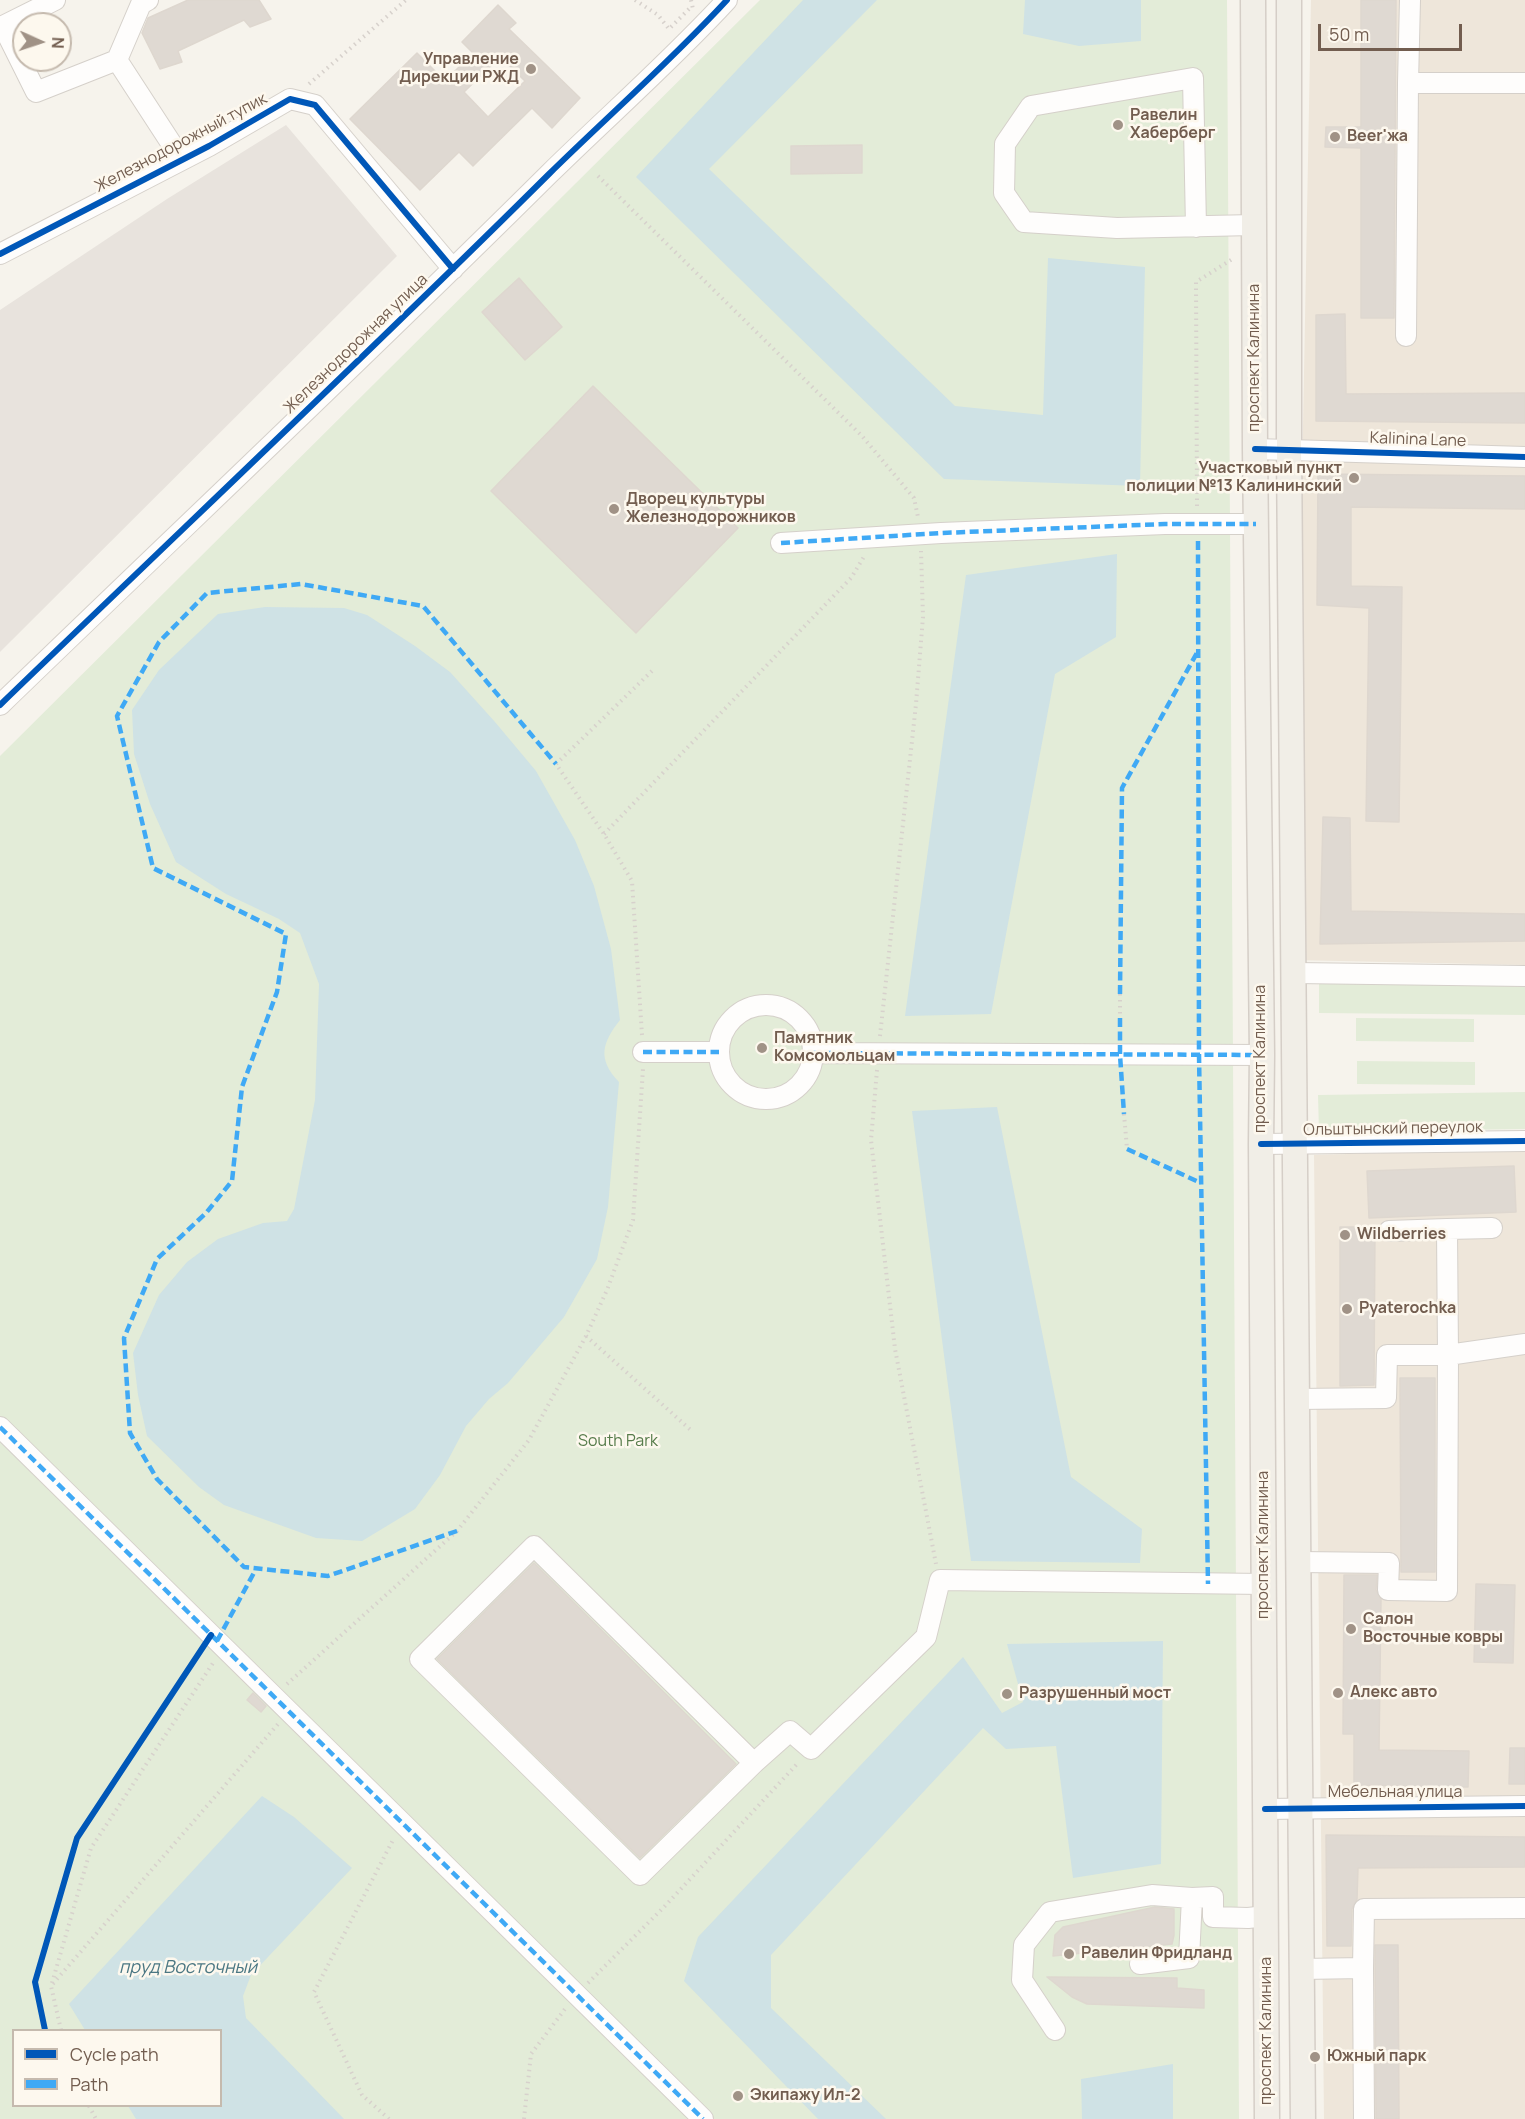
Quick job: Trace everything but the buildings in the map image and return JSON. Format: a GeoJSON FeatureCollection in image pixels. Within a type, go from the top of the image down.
{"type":"FeatureCollection","features":[{"type":"Feature","properties":{"kind":"main road","name":"проспект Калинина"},"geometry":{"type":"LineString","coordinates":[[1253,0],[1255,449],[1262,1055],[1267,2119]]}},
{"type":"Feature","properties":{"kind":"main road","name":"проспект Калинина"},"geometry":{"type":"LineString","coordinates":[[1289,0],[1289,449],[1303,2119]]}},
{"type":"Feature","properties":{"kind":"street"},"geometry":{"type":"LineString","coordinates":[[56,0],[3,26],[36,92],[117,60],[141,4],[148,0]]}},
{"type":"Feature","properties":{"kind":"street","name":"Железнодорожная улица"},"geometry":{"type":"LineString","coordinates":[[0,705],[697,33],[727,0]]}},
{"type":"Feature","properties":{"kind":"street"},"geometry":{"type":"LineString","coordinates":[[1406,336],[1410,0]]}},
{"type":"Feature","properties":{"kind":"street","name":"Железнодорожная улица"},"geometry":{"type":"LineString","coordinates":[[697,33],[700,3]]}},
{"type":"Feature","properties":{"kind":"street"},"geometry":{"type":"LineString","coordinates":[[117,60],[182,160]]}},
{"type":"Feature","properties":{"kind":"street"},"geometry":{"type":"LineString","coordinates":[[1196,226],[1193,78],[1031,106],[1005,144],[1004,193],[1024,222],[1117,228],[1254,225]]}},
{"type":"Feature","properties":{"kind":"street"},"geometry":{"type":"LineString","coordinates":[[1408,83],[1525,83]]}},
{"type":"Feature","properties":{"kind":"street","name":"Железнодорожный тупик"},"geometry":{"type":"LineString","coordinates":[[0,254],[182,160],[290,99],[315,105],[453,269]]}},
{"type":"Feature","properties":{"kind":"street"},"geometry":{"type":"LineString","coordinates":[[1255,449],[1525,457]]}},
{"type":"Feature","properties":{"kind":"street"},"geometry":{"type":"LineString","coordinates":[[781,543],[941,533],[1165,524],[1256,524]]}},
{"type":"Feature","properties":{"kind":"street"},"geometry":{"type":"LineString","coordinates":[[1295,973],[1525,976]]}},
{"type":"Feature","properties":{"kind":"street"},"geometry":{"type":"LineString","coordinates":[[767,1006],[779,1007],[799,1020],[807,1030],[813,1053],[811,1066],[805,1078],[796,1088],[785,1096],[759,1099],[746,1095],[730,1083],[721,1065],[719,1052],[726,1028],[733,1019],[743,1011],[767,1006]]}},
{"type":"Feature","properties":{"kind":"street"},"geometry":{"type":"LineString","coordinates":[[643,1052],[719,1052]]}},
{"type":"Feature","properties":{"kind":"street"},"geometry":{"type":"LineString","coordinates":[[813,1053],[1262,1055]]}},
{"type":"Feature","properties":{"kind":"street","name":"Ольштынский переулок"},"geometry":{"type":"LineString","coordinates":[[1261,1144],[1525,1142]]}},
{"type":"Feature","properties":{"kind":"street"},"geometry":{"type":"LineString","coordinates":[[1389,1231],[1492,1228]]}},
{"type":"Feature","properties":{"kind":"street"},"geometry":{"type":"LineString","coordinates":[[1299,1562],[1389,1563],[1388,1590],[1447,1591],[1447,1229]]}},
{"type":"Feature","properties":{"kind":"street"},"geometry":{"type":"LineString","coordinates":[[1298,1399],[1386,1398],[1387,1354],[1448,1355],[1525,1344]]}},
{"type":"Feature","properties":{"kind":"street"},"geometry":{"type":"LineString","coordinates":[[0,1428],[703,2119]]}},
{"type":"Feature","properties":{"kind":"street"},"geometry":{"type":"LineString","coordinates":[[754,1764],[534,1546],[420,1659],[640,1875],[790,1731],[811,1749],[926,1637],[939,1580],[1264,1584]]}},
{"type":"Feature","properties":{"kind":"street","name":"Мебельная улица"},"geometry":{"type":"LineString","coordinates":[[1265,1809],[1525,1806]]}},
{"type":"Feature","properties":{"kind":"street"},"geometry":{"type":"LineString","coordinates":[[1055,2030],[1023,1980],[1024,1945],[1050,1912],[1152,1895],[1213,1897],[1213,1917],[1266,1916]]}},
{"type":"Feature","properties":{"kind":"street"},"geometry":{"type":"LineString","coordinates":[[1140,1964],[1189,1958],[1192,1898]]}},
{"type":"Feature","properties":{"kind":"street"},"geometry":{"type":"LineString","coordinates":[[1364,2119],[1364,1909],[1525,1908]]}},
{"type":"Feature","properties":{"kind":"street"},"geometry":{"type":"LineString","coordinates":[[1302,1969],[1363,1968]]}},
{"type":"Feature","properties":{"kind":"path"},"geometry":{"type":"LineString","coordinates":[[290,99],[406,0]]}},
{"type":"Feature","properties":{"kind":"path"},"geometry":{"type":"LineString","coordinates":[[635,0],[658,15],[669,28],[700,3]]}},
{"type":"Feature","properties":{"kind":"path"},"geometry":{"type":"LineString","coordinates":[[598,176],[862,436],[914,498],[921,534],[923,617],[871,1140],[895,1349],[939,1580]]}},
{"type":"Feature","properties":{"kind":"path"},"geometry":{"type":"LineString","coordinates":[[1197,510],[1196,282],[1239,254]]}},
{"type":"Feature","properties":{"kind":"path"},"geometry":{"type":"LineString","coordinates":[[604,834],[851,578],[877,537]]}},
{"type":"Feature","properties":{"kind":"path"},"geometry":{"type":"LineString","coordinates":[[273,1696],[458,1531],[529,1440],[586,1336],[607,1290],[633,1220],[643,1084],[632,881],[604,834],[556,765],[655,668]]}},
{"type":"Feature","properties":{"kind":"path"},"geometry":{"type":"LineString","coordinates":[[1120,994],[1120,1018]]}},
{"type":"Feature","properties":{"kind":"path"},"geometry":{"type":"LineString","coordinates":[[1124,1114],[1127,1149]]}},
{"type":"Feature","properties":{"kind":"path"},"geometry":{"type":"LineString","coordinates":[[586,1336],[693,1432]]}},
{"type":"Feature","properties":{"kind":"path"},"geometry":{"type":"LineString","coordinates":[[61,2029],[51,1986],[91,1848],[223,1647]]}},
{"type":"Feature","properties":{"kind":"path"},"geometry":{"type":"LineString","coordinates":[[51,1986],[288,1711]]}},
{"type":"Feature","properties":{"kind":"path"},"geometry":{"type":"LineString","coordinates":[[524,2119],[531,2054],[576,1995],[665,1906],[811,1749]]}},
{"type":"Feature","properties":{"kind":"path"},"geometry":{"type":"LineString","coordinates":[[389,2119],[362,2096],[314,1992],[394,1838],[405,1826]]}},
{"type":"Feature","properties":{"kind":"shaded area"},"geometry":{"type":"Polygon","coordinates":[[[1311,0],[1525,0],[1525,965],[1293,960],[1311,0]]]}},
{"type":"Feature","properties":{"kind":"shaded area"},"geometry":{"type":"Polygon","coordinates":[[[286,125],[397,256],[0,652],[0,310],[167,199],[286,125]]]}},
{"type":"Feature","properties":{"kind":"shaded area"},"geometry":{"type":"Polygon","coordinates":[[[1525,1149],[1525,2119],[1324,2119],[1314,1155],[1525,1149]]]}},
{"type":"Feature","properties":{"kind":"green space","name":"South Park"},"geometry":{"type":"Polygon","coordinates":[[[760,0],[1227,0],[1239,2119],[0,2119],[0,756],[760,0]]]}},
{"type":"Feature","properties":{"kind":"green space"},"geometry":{"type":"Polygon","coordinates":[[[1319,978],[1525,980],[1525,1015],[1319,1013],[1319,978]]]}},
{"type":"Feature","properties":{"kind":"green space"},"geometry":{"type":"Polygon","coordinates":[[[1356,1018],[1474,1019],[1474,1042],[1356,1041],[1356,1018]]]}},
{"type":"Feature","properties":{"kind":"green space"},"geometry":{"type":"Polygon","coordinates":[[[1357,1061],[1475,1062],[1475,1085],[1357,1084],[1357,1061]]]}},
{"type":"Feature","properties":{"kind":"green space"},"geometry":{"type":"Polygon","coordinates":[[[1525,1092],[1525,1129],[1319,1132],[1318,1095],[1525,1092]]]}},
{"type":"Feature","properties":{"kind":"water"},"geometry":{"type":"Polygon","coordinates":[[[803,0],[877,0],[709,169],[955,406],[1043,415],[1048,258],[1145,267],[1140,486],[944,479],[636,177],[803,0]]]}},
{"type":"Feature","properties":{"kind":"water"},"geometry":{"type":"Polygon","coordinates":[[[1025,0],[1141,0],[1141,41],[1079,46],[1023,34],[1025,0]]]}},
{"type":"Feature","properties":{"kind":"water"},"geometry":{"type":"Polygon","coordinates":[[[1117,554],[1116,637],[1055,674],[991,1014],[905,1016],[966,575],[1117,554]]]}},
{"type":"Feature","properties":{"kind":"water"},"geometry":{"type":"Polygon","coordinates":[[[265,607],[344,608],[367,615],[450,672],[495,722],[536,771],[575,840],[594,886],[611,949],[620,1020],[609,1036],[604,1051],[607,1066],[619,1082],[608,1207],[597,1259],[564,1317],[508,1383],[489,1399],[466,1426],[440,1475],[415,1509],[362,1541],[316,1538],[224,1505],[199,1487],[147,1436],[138,1395],[133,1353],[159,1295],[187,1262],[218,1239],[263,1223],[287,1221],[294,1209],[315,1100],[319,984],[300,933],[279,919],[226,894],[176,862],[150,804],[134,754],[132,710],[159,670],[218,614],[265,607]]]}},
{"type":"Feature","properties":{"kind":"water"},"geometry":{"type":"Polygon","coordinates":[[[997,1107],[1071,1477],[1142,1529],[1140,1563],[971,1561],[912,1111],[997,1107]]]}},
{"type":"Feature","properties":{"kind":"water"},"geometry":{"type":"Polygon","coordinates":[[[1163,1641],[1161,1864],[1073,1878],[1056,1746],[1006,1749],[983,1728],[771,1955],[771,2008],[886,2119],[818,2119],[684,1981],[698,1937],[963,1657],[1002,1713],[1023,1702],[1007,1644],[1163,1641]]]}},
{"type":"Feature","properties":{"kind":"water","name":"пруд Восточный"},"geometry":{"type":"Polygon","coordinates":[[[262,1796],[294,1817],[352,1868],[251,1975],[243,1996],[246,2018],[344,2119],[136,2119],[129,2107],[222,2107],[222,2029],[84,2029],[69,2004],[262,1796]]]}},
{"type":"Feature","properties":{"kind":"water"},"geometry":{"type":"Polygon","coordinates":[[[1173,2064],[1173,2119],[1082,2119],[1081,2079],[1173,2064]]]}},
{"type":"Feature","properties":{"kind":"marked path"},"geometry":{"type":"LineString","coordinates":[[781,543],[941,533],[1165,524],[1256,524]]}},
{"type":"Feature","properties":{"kind":"marked path"},"geometry":{"type":"LineString","coordinates":[[1198,541],[1199,1055],[1208,1584]]}},
{"type":"Feature","properties":{"kind":"marked path"},"geometry":{"type":"LineString","coordinates":[[457,1531],[328,1576],[244,1567],[157,1479],[130,1433],[124,1338],[157,1259],[206,1213],[232,1181],[242,1087],[277,992],[286,934],[153,868],[117,716],[159,642],[207,593],[301,584],[423,606],[556,764]]}},
{"type":"Feature","properties":{"kind":"marked path"},"geometry":{"type":"LineString","coordinates":[[1120,994],[1122,788],[1198,651]]}},
{"type":"Feature","properties":{"kind":"marked path"},"geometry":{"type":"LineString","coordinates":[[1120,1018],[1124,1114]]}},
{"type":"Feature","properties":{"kind":"marked path"},"geometry":{"type":"LineString","coordinates":[[643,1052],[719,1052]]}},
{"type":"Feature","properties":{"kind":"marked path"},"geometry":{"type":"LineString","coordinates":[[813,1053],[1262,1055]]}},
{"type":"Feature","properties":{"kind":"marked path"},"geometry":{"type":"LineString","coordinates":[[1127,1149],[1201,1183]]}},
{"type":"Feature","properties":{"kind":"marked path"},"geometry":{"type":"LineString","coordinates":[[0,1427],[703,2119]]}},
{"type":"Feature","properties":{"kind":"marked path"},"geometry":{"type":"LineString","coordinates":[[217,1641],[256,1569]]}},
{"type":"Feature","properties":{"kind":"cycle path"},"geometry":{"type":"LineString","coordinates":[[0,705],[571,152],[662,67],[727,0]]}},
{"type":"Feature","properties":{"kind":"cycle path"},"geometry":{"type":"LineString","coordinates":[[0,254],[209,146],[290,99],[315,105],[453,269]]}},
{"type":"Feature","properties":{"kind":"cycle path","name":"Kalinina Lane"},"geometry":{"type":"LineString","coordinates":[[1255,449],[1525,457]]}},
{"type":"Feature","properties":{"kind":"cycle path"},"geometry":{"type":"LineString","coordinates":[[1261,1144],[1525,1141]]}},
{"type":"Feature","properties":{"kind":"cycle path"},"geometry":{"type":"LineString","coordinates":[[45,2029],[35,1982],[77,1838],[211,1635]]}},
{"type":"Feature","properties":{"kind":"cycle path"},"geometry":{"type":"LineString","coordinates":[[1265,1809],[1525,1806]]}},
{"type":"Feature","properties":{"kind":"place","name":"Управление Дирекции РЖД"},"geometry":{"type":"Point","coordinates":[531,69]}},
{"type":"Feature","properties":{"kind":"place","name":"Равелин Хаберберг"},"geometry":{"type":"Point","coordinates":[1118,125]}},
{"type":"Feature","properties":{"kind":"place","name":"Beer'жа"},"geometry":{"type":"Point","coordinates":[1335,137]}},
{"type":"Feature","properties":{"kind":"place","name":"Участковый пункт полиции №13 Калининский"},"geometry":{"type":"Point","coordinates":[1354,478]}},
{"type":"Feature","properties":{"kind":"place","name":"Дворец культуры Железнодорожников"},"geometry":{"type":"Point","coordinates":[614,509]}},
{"type":"Feature","properties":{"kind":"place","name":"Памятник Комсомольцам"},"geometry":{"type":"Point","coordinates":[762,1048]}},
{"type":"Feature","properties":{"kind":"place","name":"Wildberries"},"geometry":{"type":"Point","coordinates":[1345,1235]}},
{"type":"Feature","properties":{"kind":"place","name":"Pyaterochka"},"geometry":{"type":"Point","coordinates":[1347,1309]}},
{"type":"Feature","properties":{"kind":"place","name":"Салон Восточные ковры"},"geometry":{"type":"Point","coordinates":[1351,1629]}},
{"type":"Feature","properties":{"kind":"place","name":"Алекс авто"},"geometry":{"type":"Point","coordinates":[1338,1693]}},
{"type":"Feature","properties":{"kind":"place","name":"Разрушенный мост"},"geometry":{"type":"Point","coordinates":[1007,1694]}},
{"type":"Feature","properties":{"kind":"place","name":"Равелин Фридланд"},"geometry":{"type":"Point","coordinates":[1069,1954]}},
{"type":"Feature","properties":{"kind":"place","name":"Южный парк"},"geometry":{"type":"Point","coordinates":[1315,2057]}},
{"type":"Feature","properties":{"kind":"place","name":"Экипажу Ил-2"},"geometry":{"type":"Point","coordinates":[738,2096]}}]}
